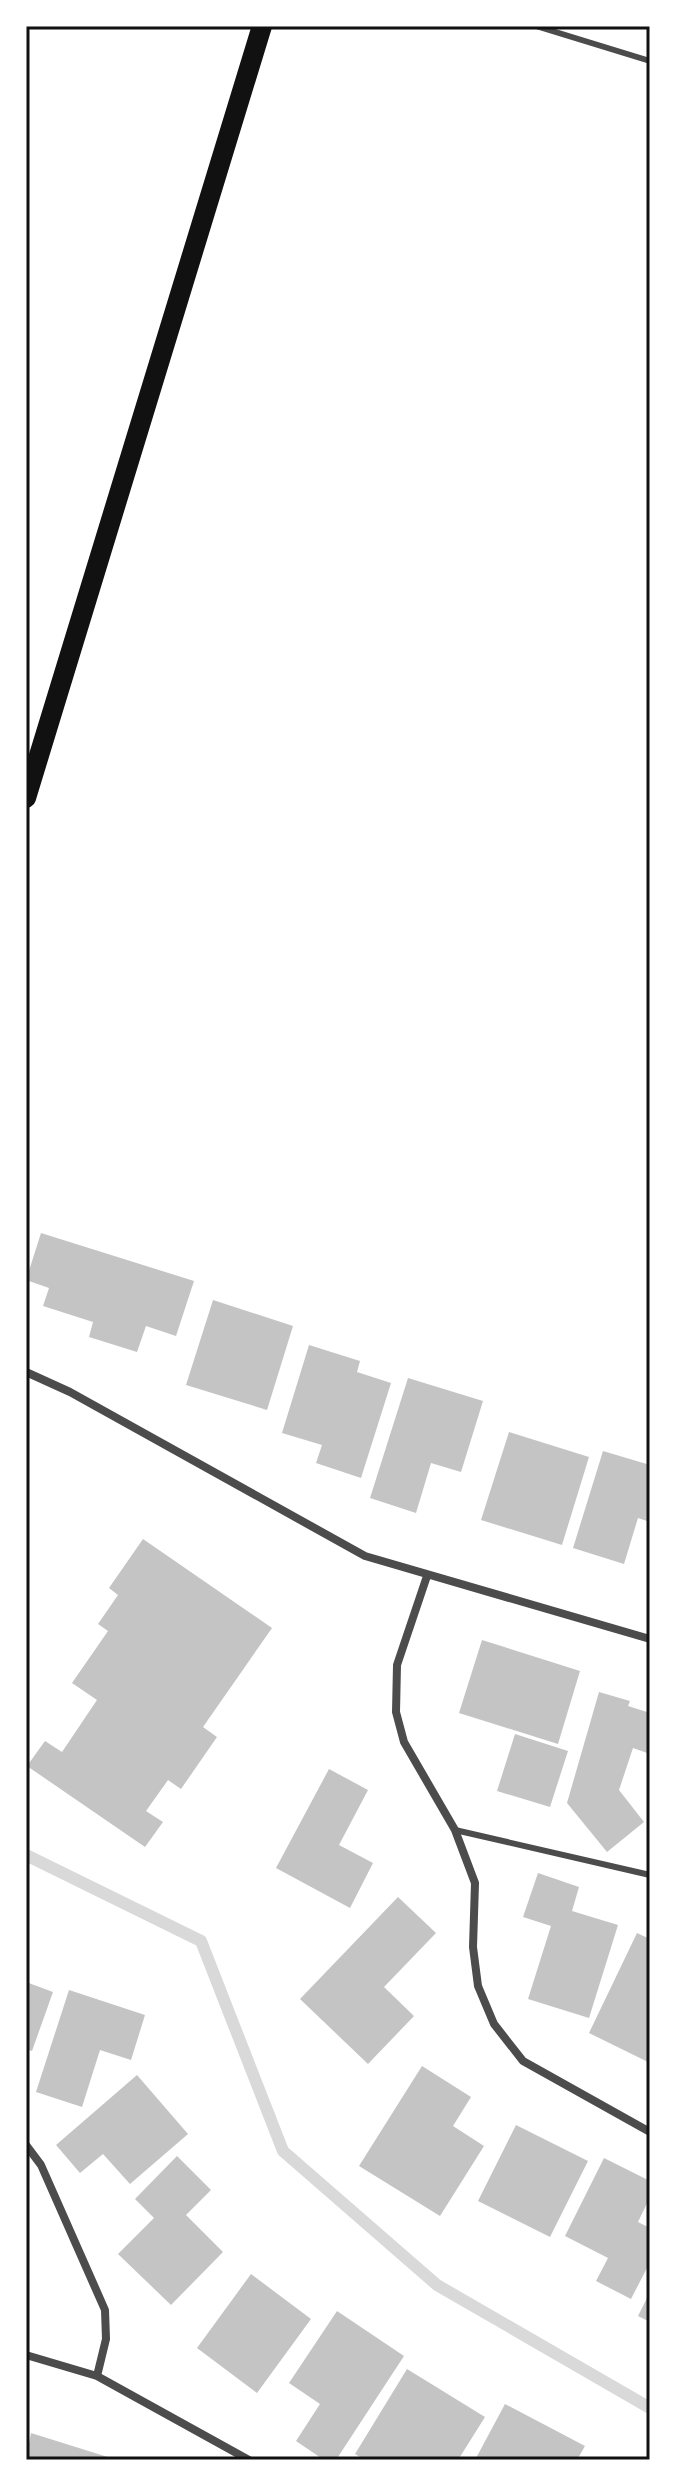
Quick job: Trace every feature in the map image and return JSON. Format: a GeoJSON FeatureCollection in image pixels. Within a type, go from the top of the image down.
{"type":"FeatureCollection","features":[{"type":"Feature","properties":{"kind":"main road"},"geometry":{"type":"LineString","coordinates":[[26,798],[262,26]]}},
{"type":"Feature","properties":{"kind":"street"},"geometry":{"type":"LineString","coordinates":[[26,1372],[70,1392],[365,1556],[650,1639]]}},
{"type":"Feature","properties":{"kind":"street"},"geometry":{"type":"LineString","coordinates":[[427,1576],[397,1665],[396,1712],[404,1742],[455,1830],[475,1883],[473,1947],[478,1986],[494,2024],[523,2061],[650,2132]]}},
{"type":"Feature","properties":{"kind":"street"},"geometry":{"type":"LineString","coordinates":[[26,2145],[41,2165],[105,2310],[106,2339],[97,2376]]}},
{"type":"Feature","properties":{"kind":"street"},"geometry":{"type":"LineString","coordinates":[[26,2355],[97,2376],[249,2460]]}},
{"type":"Feature","properties":{"kind":"lane"},"geometry":{"type":"LineString","coordinates":[[536,26],[650,61]]}},
{"type":"Feature","properties":{"kind":"lane"},"geometry":{"type":"LineString","coordinates":[[455,1830],[650,1875]]}},
{"type":"Feature","properties":{"kind":"building"},"geometry":{"type":"Polygon","coordinates":[[[41,1233],[194,1281],[176,1336],[146,1326],[137,1352],[89,1337],[93,1322],[43,1306],[49,1288],[26,1280],[41,1233]]]}},
{"type":"Feature","properties":{"kind":"building"},"geometry":{"type":"Polygon","coordinates":[[[213,1300],[293,1326],[267,1410],[186,1385],[213,1300]]]}},
{"type":"Feature","properties":{"kind":"building"},"geometry":{"type":"Polygon","coordinates":[[[309,1345],[360,1361],[357,1372],[391,1383],[361,1478],[316,1463],[322,1445],[282,1433],[309,1345]]]}},
{"type":"Feature","properties":{"kind":"building"},"geometry":{"type":"Polygon","coordinates":[[[408,1378],[483,1401],[461,1472],[431,1463],[416,1513],[370,1498],[408,1378]]]}},
{"type":"Feature","properties":{"kind":"building"},"geometry":{"type":"Polygon","coordinates":[[[509,1432],[589,1457],[562,1545],[481,1520],[509,1432]]]}},
{"type":"Feature","properties":{"kind":"building"},"geometry":{"type":"Polygon","coordinates":[[[603,1451],[650,1465],[650,1522],[638,1518],[624,1564],[573,1548],[603,1451]]]}},
{"type":"Feature","properties":{"kind":"building"},"geometry":{"type":"Polygon","coordinates":[[[143,1539],[272,1628],[203,1727],[217,1737],[181,1789],[168,1780],[146,1811],[163,1822],[145,1847],[27,1766],[45,1741],[62,1752],[97,1700],[72,1683],[108,1631],[98,1624],[118,1595],[109,1588],[143,1539]]]}},
{"type":"Feature","properties":{"kind":"building"},"geometry":{"type":"Polygon","coordinates":[[[482,1640],[580,1671],[558,1744],[459,1713],[482,1640]]]}},
{"type":"Feature","properties":{"kind":"building"},"geometry":{"type":"Polygon","coordinates":[[[599,1692],[630,1701],[628,1706],[650,1713],[650,1754],[633,1748],[619,1790],[644,1822],[607,1852],[567,1803],[599,1692]]]}},
{"type":"Feature","properties":{"kind":"building"},"geometry":{"type":"Polygon","coordinates":[[[515,1734],[568,1751],[550,1807],[497,1791],[515,1734]]]}},
{"type":"Feature","properties":{"kind":"building"},"geometry":{"type":"Polygon","coordinates":[[[329,1769],[368,1790],[339,1845],[373,1863],[350,1908],[276,1868],[329,1769]]]}},
{"type":"Feature","properties":{"kind":"building"},"geometry":{"type":"Polygon","coordinates":[[[538,1873],[579,1887],[572,1911],[618,1925],[589,2018],[528,1999],[551,1926],[523,1917],[538,1873]]]}},
{"type":"Feature","properties":{"kind":"building"},"geometry":{"type":"Polygon","coordinates":[[[398,1897],[436,1933],[384,1987],[414,2016],[368,2064],[300,1999],[398,1897]]]}},
{"type":"Feature","properties":{"kind":"building"},"geometry":{"type":"Polygon","coordinates":[[[637,1933],[650,1939],[650,2063],[589,2033],[637,1933]]]}},
{"type":"Feature","properties":{"kind":"building"},"geometry":{"type":"Polygon","coordinates":[[[26,1982],[53,1992],[32,2051],[26,2049],[26,1982]]]}},
{"type":"Feature","properties":{"kind":"building"},"geometry":{"type":"Polygon","coordinates":[[[69,1990],[145,2015],[131,2060],[100,2050],[82,2107],[36,2092],[69,1990]]]}},
{"type":"Feature","properties":{"kind":"building"},"geometry":{"type":"Polygon","coordinates":[[[422,2066],[471,2097],[453,2126],[484,2146],[440,2216],[359,2166],[422,2066]]]}},
{"type":"Feature","properties":{"kind":"building"},"geometry":{"type":"Polygon","coordinates":[[[137,2075],[188,2134],[130,2184],[103,2154],[80,2173],[56,2145],[137,2075]]]}},
{"type":"Feature","properties":{"kind":"building"},"geometry":{"type":"Polygon","coordinates":[[[516,2125],[588,2161],[550,2237],[478,2201],[516,2125]]]}},
{"type":"Feature","properties":{"kind":"building"},"geometry":{"type":"Polygon","coordinates":[[[177,2156],[211,2190],[186,2215],[223,2252],[171,2305],[118,2254],[154,2218],[135,2199],[177,2156]]]}},
{"type":"Feature","properties":{"kind":"building"},"geometry":{"type":"Polygon","coordinates":[[[604,2158],[650,2181],[650,2197],[638,2222],[650,2228],[650,2262],[631,2299],[596,2281],[608,2258],[565,2236],[604,2158]]]}},
{"type":"Feature","properties":{"kind":"building"},"geometry":{"type":"Polygon","coordinates":[[[251,2274],[311,2319],[257,2393],[197,2348],[251,2274]]]}},
{"type":"Feature","properties":{"kind":"building"},"geometry":{"type":"Polygon","coordinates":[[[650,2292],[650,2322],[638,2316],[650,2292]]]}},
{"type":"Feature","properties":{"kind":"building"},"geometry":{"type":"Polygon","coordinates":[[[337,2311],[404,2356],[336,2460],[324,2460],[296,2441],[320,2404],[289,2383],[337,2311]]]}},
{"type":"Feature","properties":{"kind":"building"},"geometry":{"type":"Polygon","coordinates":[[[407,2369],[485,2417],[458,2460],[365,2460],[355,2454],[407,2369]]]}},
{"type":"Feature","properties":{"kind":"building"},"geometry":{"type":"Polygon","coordinates":[[[505,2404],[585,2446],[577,2460],[475,2460],[505,2404]]]}},
{"type":"Feature","properties":{"kind":"building"},"geometry":{"type":"Polygon","coordinates":[[[31,2433],[114,2459],[114,2460],[26,2460],[31,2433]]]}},
{"type":"Feature","properties":{"kind":"waterway"},"geometry":{"type":"LineString","coordinates":[[26,1855],[201,1941],[283,2151],[437,2285],[650,2408]]}}]}
